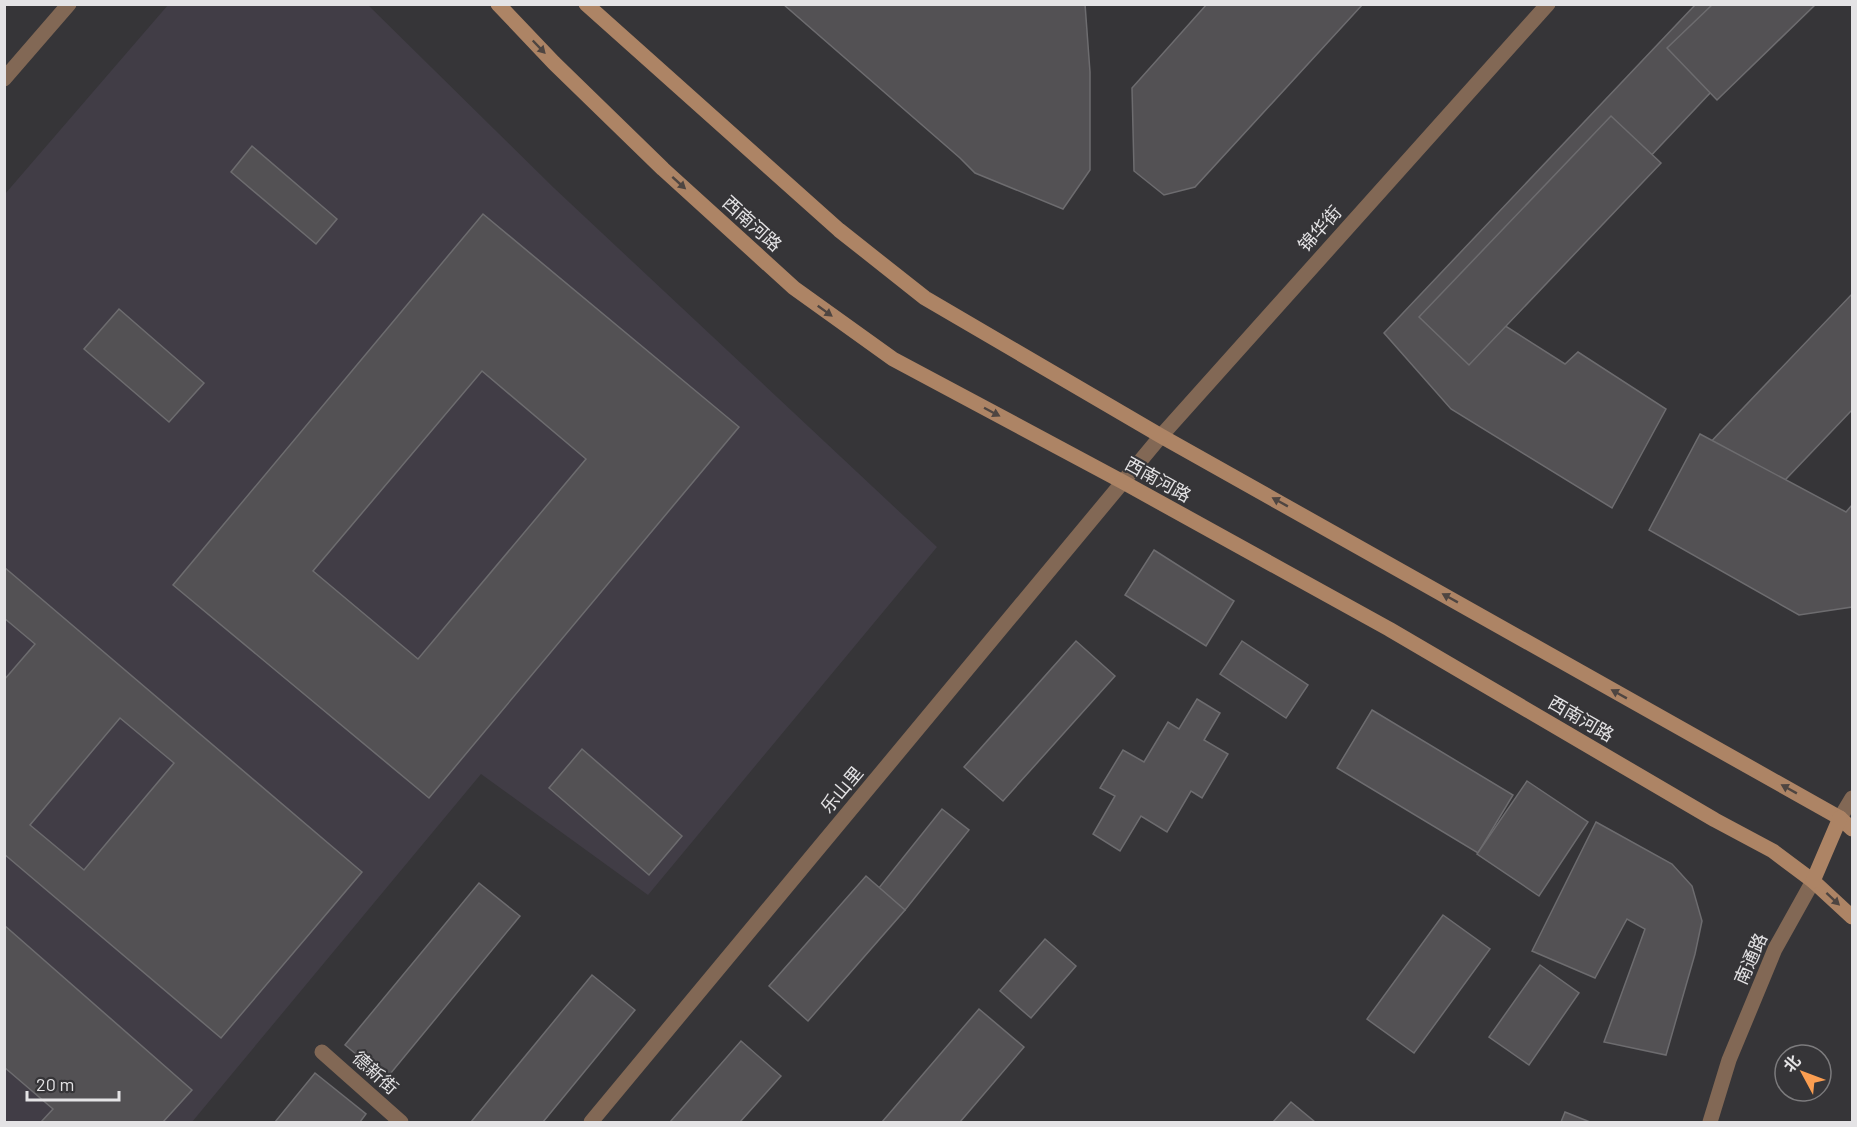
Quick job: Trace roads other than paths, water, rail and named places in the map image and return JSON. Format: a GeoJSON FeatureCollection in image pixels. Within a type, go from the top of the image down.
{"type":"FeatureCollection","features":[{"type":"Feature","properties":{"kind":"main road","name":"西南河路"},"geometry":{"type":"LineString","coordinates":[[498,4],[554,63],[663,169],[794,288],[893,359],[1389,629],[1715,820],[1773,851],[1813,881],[1852,917]]}},
{"type":"Feature","properties":{"kind":"main road"},"geometry":{"type":"LineString","coordinates":[[585,4],[839,230],[925,298],[1161,436],[1840,818],[1852,829]]}},
{"type":"Feature","properties":{"kind":"main road","name":"南通路"},"geometry":{"type":"LineString","coordinates":[[1813,881],[1840,818]]}},
{"type":"Feature","properties":{"kind":"street"},"geometry":{"type":"LineString","coordinates":[[4,79],[69,4]]}},
{"type":"Feature","properties":{"kind":"street","name":"锦华街"},"geometry":{"type":"LineString","coordinates":[[1123,483],[1161,436],[1548,4]]}},
{"type":"Feature","properties":{"kind":"street","name":"乐山里"},"geometry":{"type":"LineString","coordinates":[[591,1122],[1123,483]]}},
{"type":"Feature","properties":{"kind":"street"},"geometry":{"type":"LineString","coordinates":[[1840,818],[1852,798]]}},
{"type":"Feature","properties":{"kind":"street","name":"南通路"},"geometry":{"type":"LineString","coordinates":[[1710,1122],[1729,1060],[1775,950],[1813,881]]}},
{"type":"Feature","properties":{"kind":"street","name":"德新街"},"geometry":{"type":"LineString","coordinates":[[322,1052],[401,1122]]}}]}
